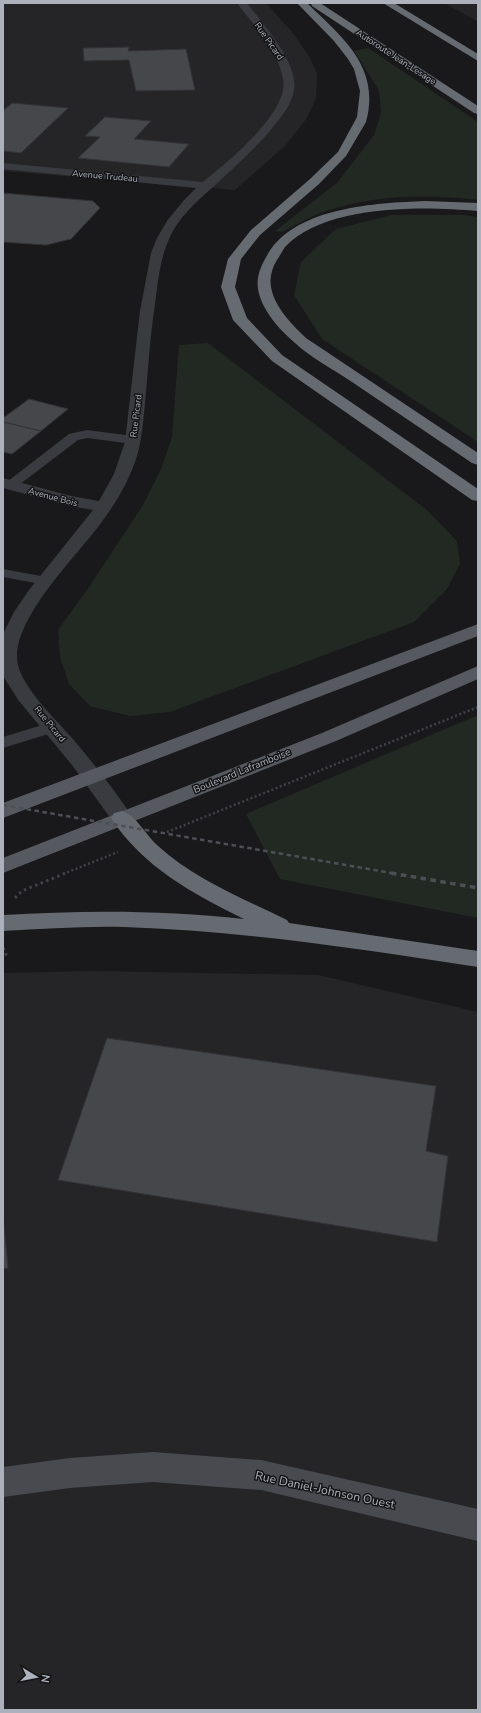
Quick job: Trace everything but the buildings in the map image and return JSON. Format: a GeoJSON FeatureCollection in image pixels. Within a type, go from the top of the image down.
{"type":"FeatureCollection","features":[{"type":"Feature","properties":{"kind":"highway"},"geometry":{"type":"LineString","coordinates":[[302,3],[346,48],[356,64],[365,88],[363,116],[357,131],[348,145],[329,167],[256,231],[241,248],[234,260],[229,276],[228,289],[232,306],[238,317],[252,335],[277,358],[478,496]]}},
{"type":"Feature","properties":{"kind":"highway","name":"Autoroute Jean-Lesage"},"geometry":{"type":"LineString","coordinates":[[314,3],[478,111]]}},
{"type":"Feature","properties":{"kind":"highway"},"geometry":{"type":"LineString","coordinates":[[388,3],[478,58]]}},
{"type":"Feature","properties":{"kind":"highway"},"geometry":{"type":"LineString","coordinates":[[434,31],[478,49]]}},
{"type":"Feature","properties":{"kind":"highway"},"geometry":{"type":"LineString","coordinates":[[478,207],[442,204],[400,205],[362,210],[330,217],[301,229],[286,239],[270,257],[264,275],[268,302],[277,317],[292,332],[330,362],[478,460]]}},
{"type":"Feature","properties":{"kind":"highway"},"geometry":{"type":"LineString","coordinates":[[122,818],[136,837],[171,868],[203,887],[293,933]]}},
{"type":"Feature","properties":{"kind":"highway"},"geometry":{"type":"LineString","coordinates":[[3,923],[74,920],[130,920],[225,925],[355,940],[478,960]]}},
{"type":"Feature","properties":{"kind":"main road"},"geometry":{"type":"LineString","coordinates":[[3,811],[478,630]]}},
{"type":"Feature","properties":{"kind":"main road","name":"Boulevard Laframboise"},"geometry":{"type":"LineString","coordinates":[[3,866],[328,737],[478,672]]}},
{"type":"Feature","properties":{"kind":"street","name":"Rue Picard"},"geometry":{"type":"LineString","coordinates":[[122,818],[92,777],[19,687],[5,666],[9,641],[15,627],[31,601],[88,529],[103,507],[121,475],[133,440],[147,309],[160,244],[168,227],[269,125],[282,107],[289,90],[289,76],[283,60],[242,3]]}},
{"type":"Feature","properties":{"kind":"street","name":"Avenue Trudeau"},"geometry":{"type":"LineString","coordinates":[[3,166],[207,186]]}},
{"type":"Feature","properties":{"kind":"street","name":"Avenue Bois"},"geometry":{"type":"LineString","coordinates":[[6,484],[83,505],[103,507]]}},
{"type":"Feature","properties":{"kind":"street","name":"Rue Daniel-Johnson Ouest"},"geometry":{"type":"LineString","coordinates":[[3,1482],[70,1473],[153,1467],[261,1475],[478,1525]]}},
{"type":"Feature","properties":{"kind":"lane"},"geometry":{"type":"LineString","coordinates":[[6,484],[74,437],[87,434],[133,440]]}},
{"type":"Feature","properties":{"kind":"lane"},"geometry":{"type":"LineString","coordinates":[[3,574],[46,582]]}},
{"type":"Feature","properties":{"kind":"lane"},"geometry":{"type":"LineString","coordinates":[[3,743],[52,727]]}},
{"type":"Feature","properties":{"kind":"path"},"geometry":{"type":"LineString","coordinates":[[180,827],[478,707]]}},
{"type":"Feature","properties":{"kind":"path"},"geometry":{"type":"LineString","coordinates":[[12,901],[18,894],[33,886],[125,849]]}},
{"type":"Feature","properties":{"kind":"path"},"geometry":{"type":"LineString","coordinates":[[3,947],[6,954],[3,957]]}},
{"type":"Feature","properties":{"kind":"shaded area"},"geometry":{"type":"Polygon","coordinates":[[[3,3],[266,3],[293,33],[310,58],[317,74],[316,98],[307,118],[285,146],[235,190],[3,171],[3,3]]]}},
{"type":"Feature","properties":{"kind":"shaded area"},"geometry":{"type":"Polygon","coordinates":[[[444,3],[478,3],[478,22],[475,20],[444,3]]]}},
{"type":"Feature","properties":{"kind":"shaded area"},"geometry":{"type":"Polygon","coordinates":[[[368,48],[478,122],[478,200],[440,197],[402,197],[383,199],[326,211],[282,232],[275,231],[337,183],[374,135],[381,113],[379,90],[354,51],[368,48]]]}},
{"type":"Feature","properties":{"kind":"shaded area"},"geometry":{"type":"Polygon","coordinates":[[[391,215],[463,215],[478,217],[478,442],[322,339],[294,295],[301,262],[336,229],[391,215]]]}},
{"type":"Feature","properties":{"kind":"shaded area"},"geometry":{"type":"Polygon","coordinates":[[[208,343],[427,510],[457,541],[460,564],[447,589],[414,622],[170,712],[130,716],[90,706],[69,684],[60,657],[58,630],[87,590],[143,505],[161,469],[172,437],[179,345],[208,343]]]}},
{"type":"Feature","properties":{"kind":"shaded area"},"geometry":{"type":"Polygon","coordinates":[[[478,715],[478,918],[280,879],[246,814],[478,715]]]}},
{"type":"Feature","properties":{"kind":"shaded area"},"geometry":{"type":"Polygon","coordinates":[[[93,971],[318,975],[478,1012],[478,1710],[3,1710],[3,973],[93,971]]]}},
{"type":"Feature","properties":{"kind":"railway"},"geometry":{"type":"LineString","coordinates":[[3,805],[397,874]]}},
{"type":"Feature","properties":{"kind":"railway"},"geometry":{"type":"LineString","coordinates":[[391,873],[478,888]]}}]}
